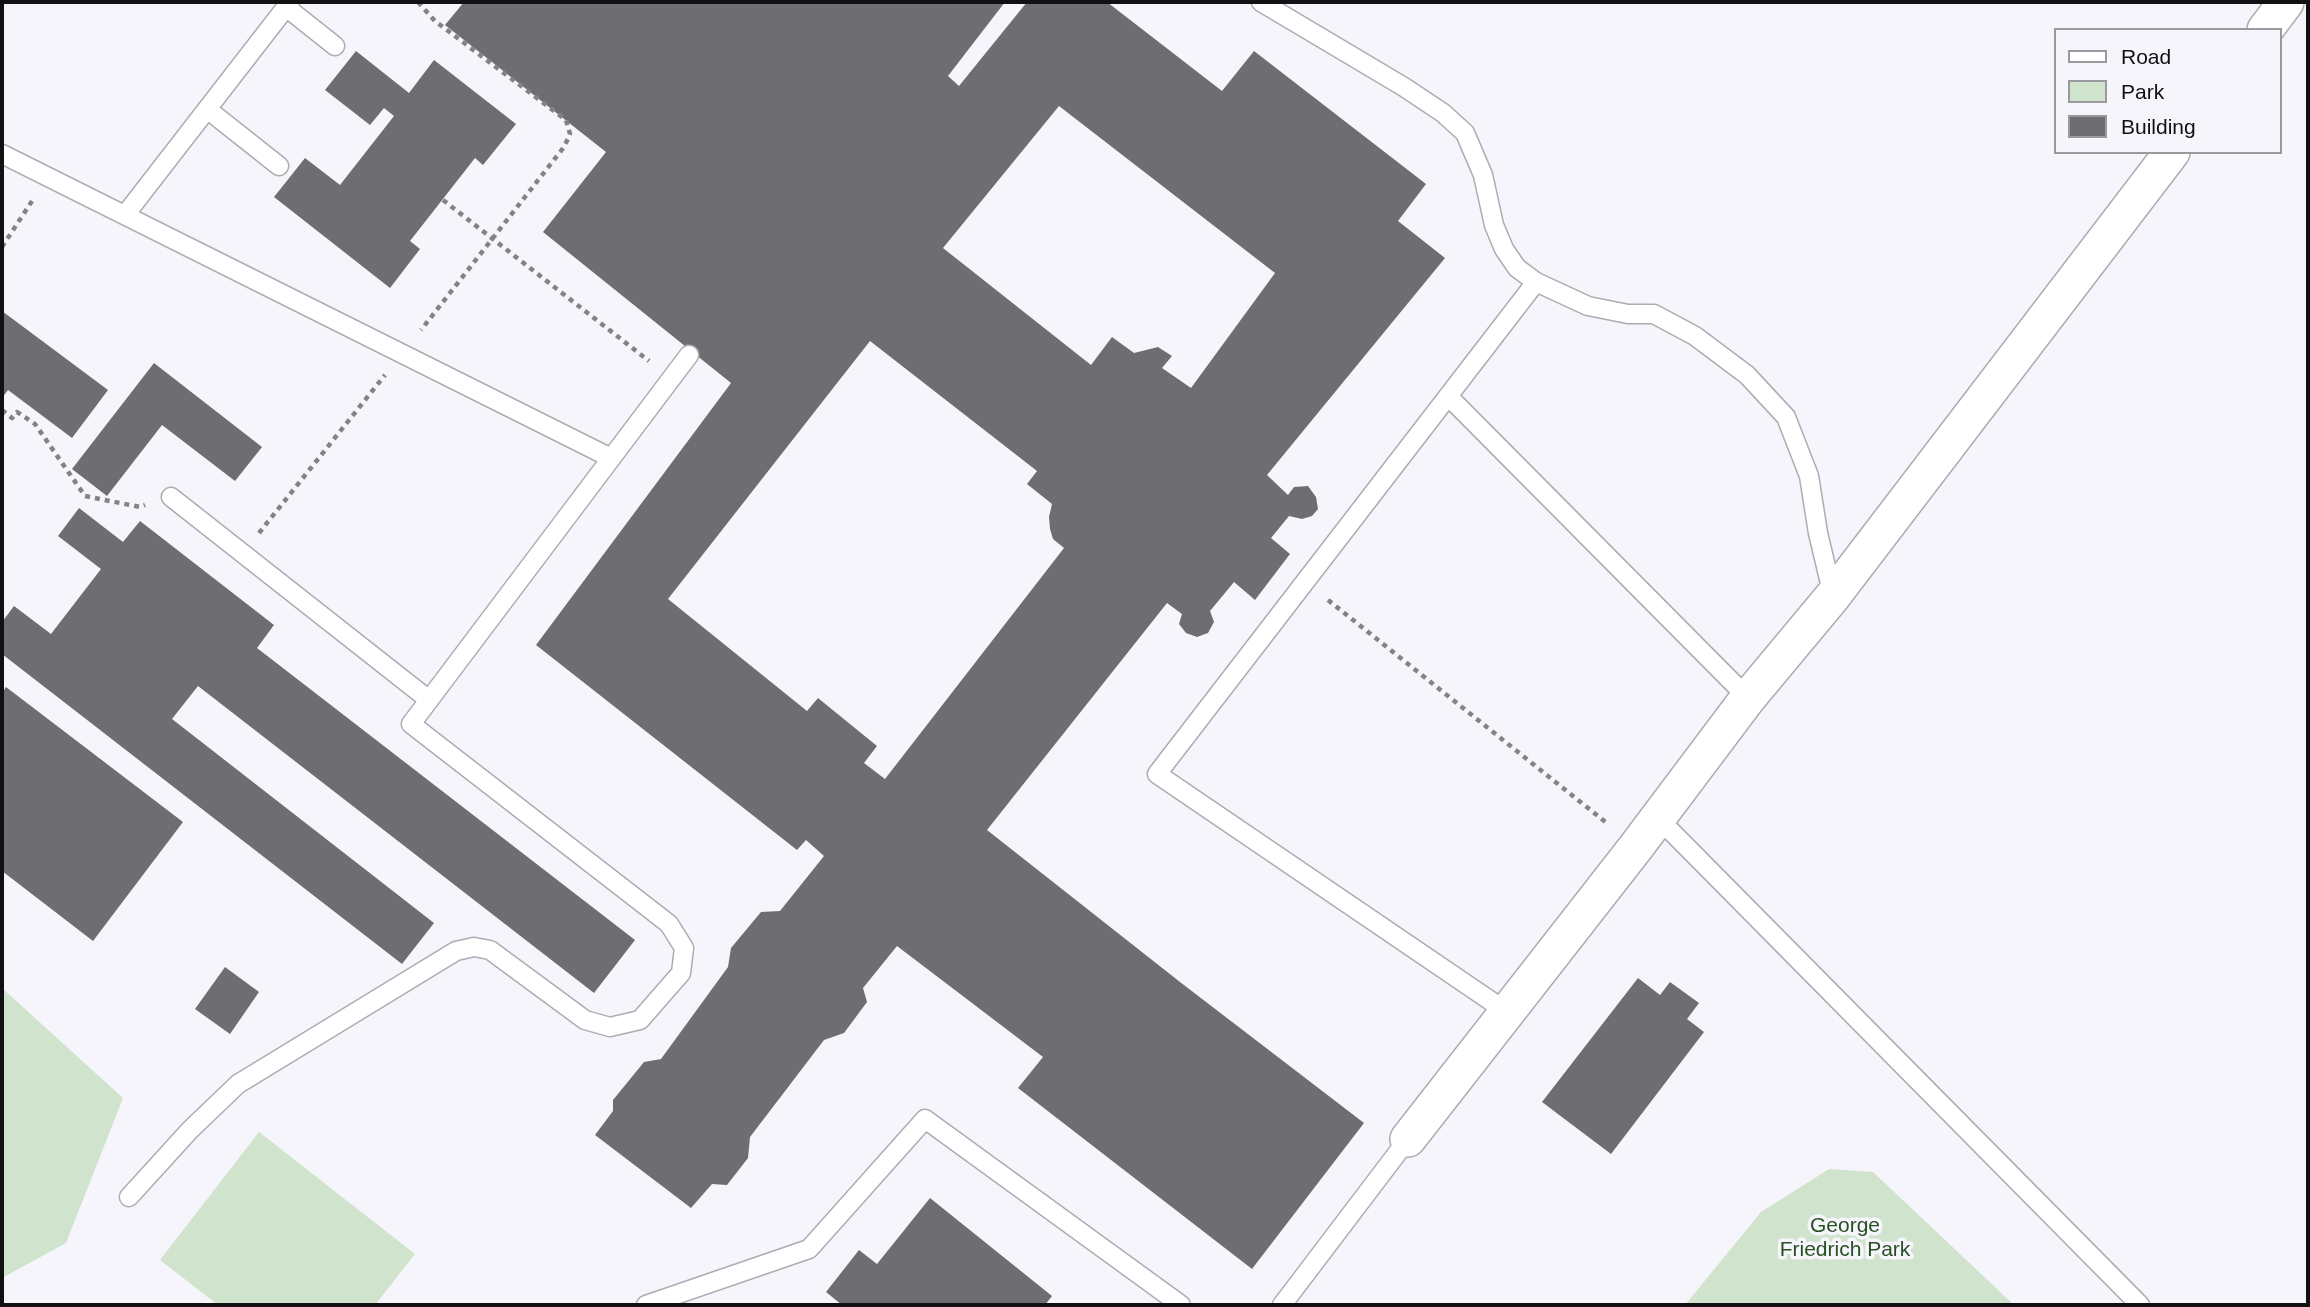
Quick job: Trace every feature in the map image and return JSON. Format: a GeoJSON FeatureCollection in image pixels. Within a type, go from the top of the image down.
{"type":"FeatureCollection","features":[{"type":"Feature","properties":{"kind":"street"},"geometry":{"type":"LineString","coordinates":[[2267,28],[2287,2]]}},
{"type":"Feature","properties":{"kind":"street"},"geometry":{"type":"LineString","coordinates":[[1408,1139],[1636,847],[1748,698],[1833,596],[2170,154]]}},
{"type":"Feature","properties":{"kind":"lane"},"geometry":{"type":"LineString","coordinates":[[1261,2],[1404,87],[1443,113],[1465,133],[1483,175],[1494,225],[1504,250],[1517,268],[1536,282],[1588,306],[1628,314],[1654,314],[1695,336],[1747,375],[1786,417],[1809,476],[1818,533],[1833,596]]}},
{"type":"Feature","properties":{"kind":"lane"},"geometry":{"type":"LineString","coordinates":[[124,215],[288,4],[335,46]]}},
{"type":"Feature","properties":{"kind":"lane"},"geometry":{"type":"LineString","coordinates":[[207,108],[279,166]]}},
{"type":"Feature","properties":{"kind":"lane"},"geometry":{"type":"LineString","coordinates":[[2,154],[611,458]]}},
{"type":"Feature","properties":{"kind":"lane"},"geometry":{"type":"LineString","coordinates":[[1507,1012],[1157,774],[1536,282]]}},
{"type":"Feature","properties":{"kind":"lane"},"geometry":{"type":"LineString","coordinates":[[129,1197],[190,1130],[238,1084],[456,951],[474,947],[490,950],[584,1020],[610,1027],[640,1020],[681,973],[684,948],[669,924],[411,724],[689,355]]}},
{"type":"Feature","properties":{"kind":"lane"},"geometry":{"type":"LineString","coordinates":[[1448,396],[1748,698]]}},
{"type":"Feature","properties":{"kind":"lane"},"geometry":{"type":"LineString","coordinates":[[171,497],[429,700]]}},
{"type":"Feature","properties":{"kind":"lane"},"geometry":{"type":"LineString","coordinates":[[1658,818],[2140,1305]]}},
{"type":"Feature","properties":{"kind":"lane"},"geometry":{"type":"LineString","coordinates":[[646,1305],[809,1249],[925,1119],[1181,1305]]}},
{"type":"Feature","properties":{"kind":"lane"},"geometry":{"type":"LineString","coordinates":[[1282,1305],[1408,1139]]}},
{"type":"Feature","properties":{"kind":"path"},"geometry":{"type":"LineString","coordinates":[[243,552],[564,148],[570,134],[566,120],[435,21],[418,2]]}},
{"type":"Feature","properties":{"kind":"path"},"geometry":{"type":"LineString","coordinates":[[2,247],[48,177]]}},
{"type":"Feature","properties":{"kind":"path"},"geometry":{"type":"LineString","coordinates":[[443,200],[671,379]]}},
{"type":"Feature","properties":{"kind":"path"},"geometry":{"type":"LineString","coordinates":[[2,410],[12,418],[17,412],[35,424],[85,496],[140,507],[171,497]]}},
{"type":"Feature","properties":{"kind":"path"},"geometry":{"type":"LineString","coordinates":[[1305,582],[1636,847]]}},
{"type":"Feature","properties":{"kind":"green space"},"geometry":{"type":"Polygon","coordinates":[[[2,988],[123,1098],[66,1243],[2,1278],[2,988]]]}},
{"type":"Feature","properties":{"kind":"green space"},"geometry":{"type":"Polygon","coordinates":[[[259,1132],[415,1254],[375,1305],[218,1305],[160,1260],[259,1132]]]}},
{"type":"Feature","properties":{"kind":"green space","name":"George Friedrich Park"},"geometry":{"type":"Polygon","coordinates":[[[1829,1169],[1873,1172],[2014,1305],[1685,1305],[1761,1212],[1829,1169]]]}},
{"type":"Feature","properties":{"kind":"building"},"geometry":{"type":"Polygon","coordinates":[[[464,2],[1005,2],[948,76],[959,86],[1027,2],[1107,2],[1222,91],[1254,51],[1426,184],[1398,221],[1445,258],[1267,475],[1288,495],[1294,487],[1308,486],[1316,497],[1318,509],[1312,516],[1302,519],[1289,516],[1271,538],[1290,554],[1255,600],[1234,582],[1210,611],[1214,622],[1208,633],[1197,637],[1186,633],[1179,624],[1182,614],[1167,603],[987,830],[1364,1123],[1252,1269],[1018,1088],[1043,1057],[897,946],[863,988],[867,1002],[844,1033],[824,1040],[750,1137],[748,1158],[727,1185],[712,1184],[691,1208],[595,1135],[613,1111],[613,1100],[644,1062],[661,1059],[728,967],[731,948],[761,912],[780,911],[824,856],[806,840],[797,850],[536,645],[731,383],[543,232],[606,152],[445,25],[464,2]],[[1059,106],[943,248],[1091,365],[1112,337],[1134,353],[1158,347],[1172,356],[1162,368],[1191,388],[1275,273],[1059,106]],[[870,341],[668,599],[807,711],[818,698],[877,746],[864,763],[885,779],[1064,548],[1053,539],[1050,529],[1052,504],[1027,484],[1037,471],[870,341]]]}},
{"type":"Feature","properties":{"kind":"building"},"geometry":{"type":"Polygon","coordinates":[[[356,51],[409,93],[434,60],[516,124],[483,165],[475,158],[410,241],[420,249],[390,288],[274,197],[305,158],[340,185],[394,116],[384,108],[370,125],[325,90],[356,51]]]}},
{"type":"Feature","properties":{"kind":"building"},"geometry":{"type":"Polygon","coordinates":[[[2,311],[108,390],[72,438],[8,390],[2,398],[2,311]]]}},
{"type":"Feature","properties":{"kind":"building"},"geometry":{"type":"Polygon","coordinates":[[[154,363],[262,447],[235,481],[162,425],[107,496],[72,469],[154,363]]]}},
{"type":"Feature","properties":{"kind":"building"},"geometry":{"type":"Polygon","coordinates":[[[79,508],[123,542],[140,521],[274,625],[257,648],[635,940],[594,993],[198,686],[172,719],[434,923],[402,964],[2,654],[2,622],[14,606],[51,634],[101,569],[58,536],[79,508]]]}},
{"type":"Feature","properties":{"kind":"building"},"geometry":{"type":"Polygon","coordinates":[[[6,687],[183,822],[93,941],[2,871],[2,693],[6,687]]]}},
{"type":"Feature","properties":{"kind":"building"},"geometry":{"type":"Polygon","coordinates":[[[225,967],[259,992],[230,1034],[195,1009],[225,967]]]}},
{"type":"Feature","properties":{"kind":"building"},"geometry":{"type":"Polygon","coordinates":[[[1638,978],[1660,995],[1670,982],[1699,1003],[1687,1019],[1704,1032],[1611,1154],[1542,1102],[1638,978]]]}},
{"type":"Feature","properties":{"kind":"building"},"geometry":{"type":"Polygon","coordinates":[[[930,1198],[1052,1296],[1045,1305],[842,1305],[826,1292],[859,1250],[877,1264],[930,1198]]]}}]}
